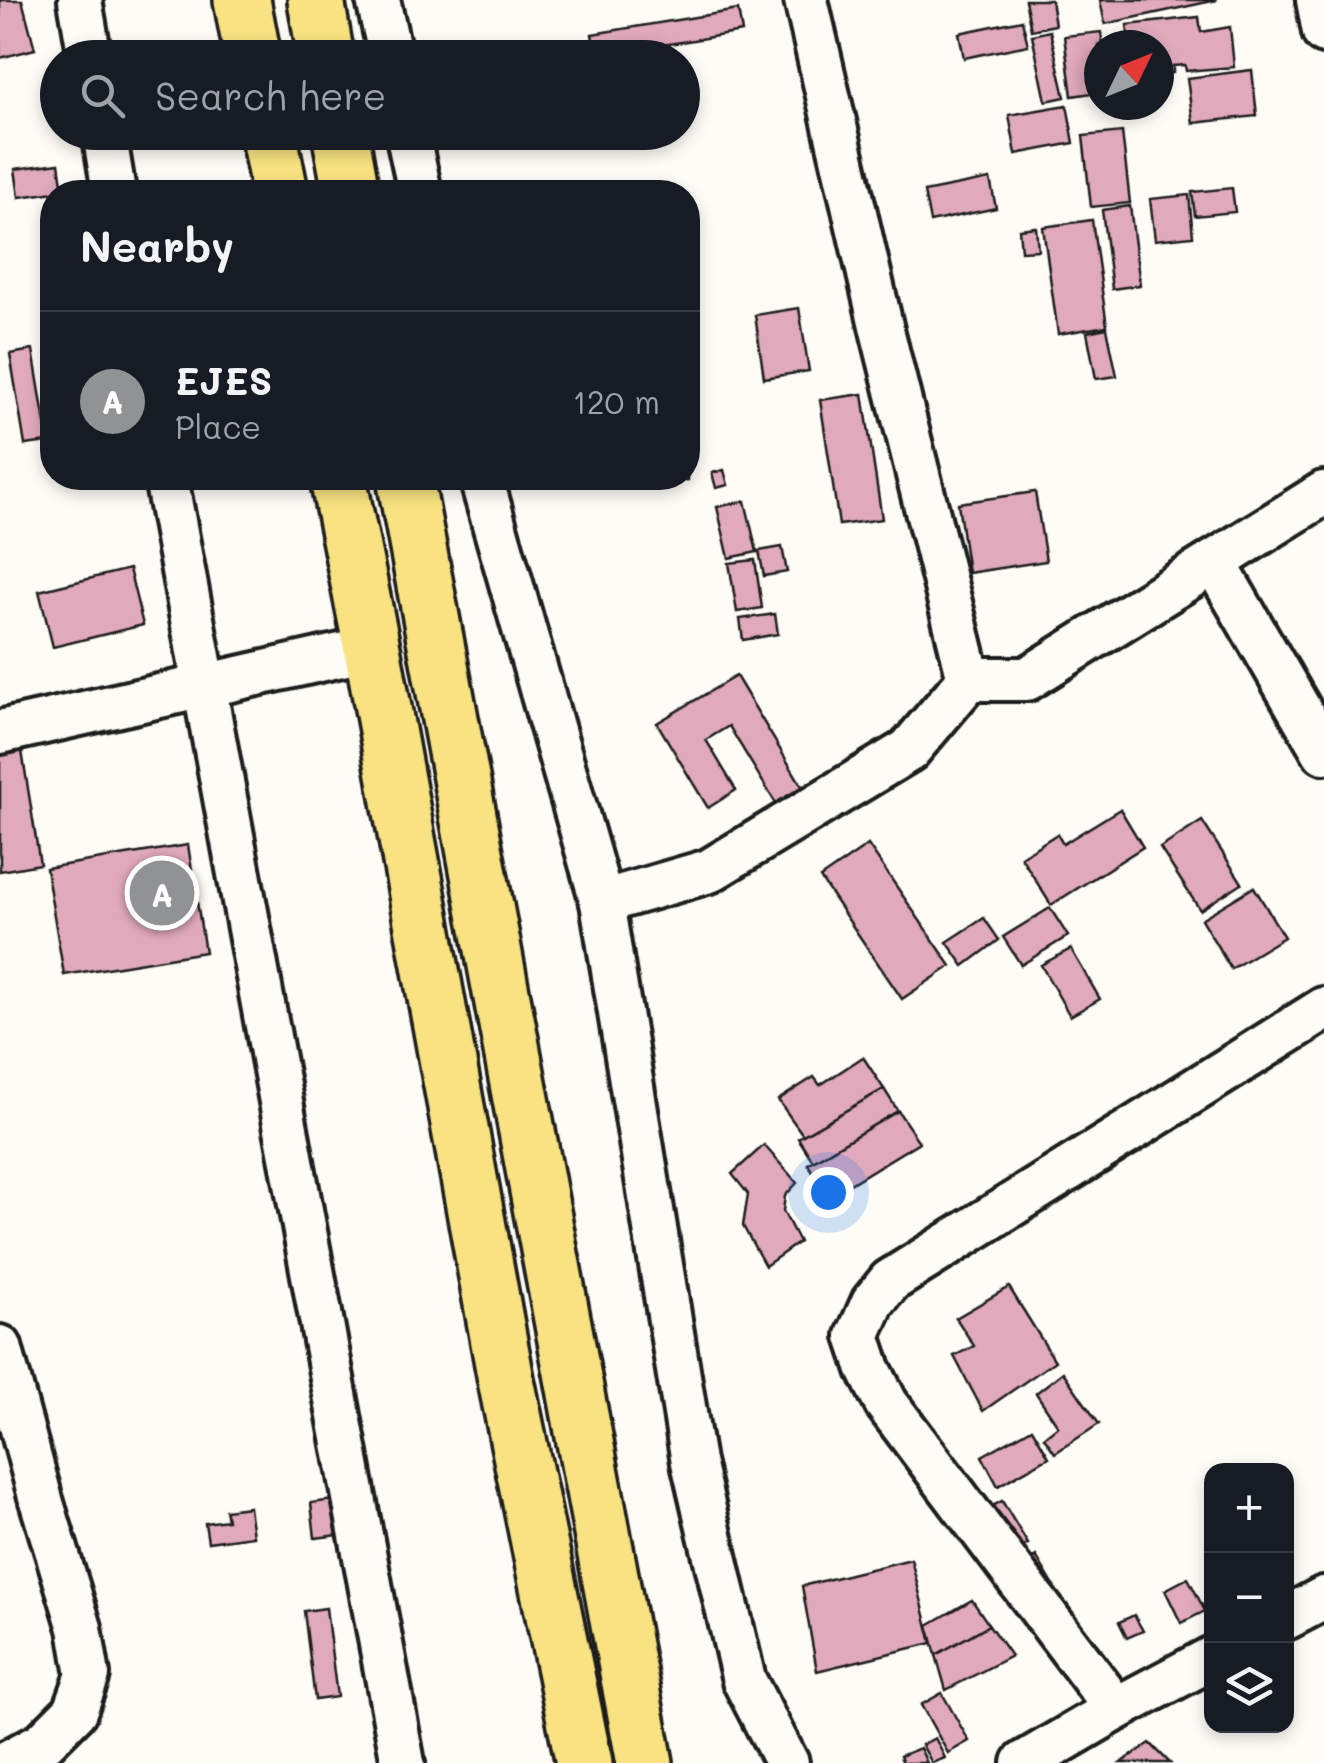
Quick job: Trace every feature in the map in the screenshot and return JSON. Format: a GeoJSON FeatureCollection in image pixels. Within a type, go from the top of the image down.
{"type":"FeatureCollection","features":[{"type":"Feature","properties":{"kind":"main road"},"geometry":{"type":"LineString","coordinates":[[242,0],[250,40]]}},
{"type":"Feature","properties":{"kind":"main road"},"geometry":{"type":"LineString","coordinates":[[316,0],[323,40]]}},
{"type":"Feature","properties":{"kind":"main road"},"geometry":{"type":"LineString","coordinates":[[272,150],[278,180]]}},
{"type":"Feature","properties":{"kind":"main road"},"geometry":{"type":"LineString","coordinates":[[344,150],[350,180]]}},
{"type":"Feature","properties":{"kind":"main road"},"geometry":{"type":"LineString","coordinates":[[340,490],[506,1380],[584,1763]]}},
{"type":"Feature","properties":{"kind":"main road"},"geometry":{"type":"LineString","coordinates":[[406,490],[645,1763]]}},
{"type":"Feature","properties":{"kind":"street"},"geometry":{"type":"LineString","coordinates":[[80,0],[87,40]]}},
{"type":"Feature","properties":{"kind":"street"},"geometry":{"type":"LineString","coordinates":[[378,0],[387,40]]}},
{"type":"Feature","properties":{"kind":"street"},"geometry":{"type":"LineString","coordinates":[[806,0],[882,330],[969,679]]}},
{"type":"Feature","properties":{"kind":"street"},"geometry":{"type":"LineString","coordinates":[[1318,0],[1324,32]]}},
{"type":"Feature","properties":{"kind":"street"},"geometry":{"type":"LineString","coordinates":[[107,150],[112,180]]}},
{"type":"Feature","properties":{"kind":"street"},"geometry":{"type":"LineString","coordinates":[[411,150],[417,180]]}},
{"type":"Feature","properties":{"kind":"street"},"geometry":{"type":"LineString","coordinates":[[168,490],[402,1763]]}},
{"type":"Feature","properties":{"kind":"street"},"geometry":{"type":"LineString","coordinates":[[484,490],[602,902],[692,1462],[744,1680],[787,1763]]}},
{"type":"Feature","properties":{"kind":"street"},"geometry":{"type":"LineString","coordinates":[[969,679],[1027,680],[1324,492]]}},
{"type":"Feature","properties":{"kind":"street"},"geometry":{"type":"LineString","coordinates":[[1214,562],[1324,752]]}},
{"type":"Feature","properties":{"kind":"street"},"geometry":{"type":"LineString","coordinates":[[0,732],[372,648]]}},
{"type":"Feature","properties":{"kind":"street"},"geometry":{"type":"LineString","coordinates":[[602,902],[709,871],[909,750],[969,679]]}},
{"type":"Feature","properties":{"kind":"street"},"geometry":{"type":"LineString","coordinates":[[1116,1708],[886,1402],[858,1336],[873,1302],[890,1280],[1324,1010]]}},
{"type":"Feature","properties":{"kind":"street"},"geometry":{"type":"LineString","coordinates":[[0,1347],[80,1628],[88,1675],[75,1711],[43,1743],[6,1763]]}},
{"type":"Feature","properties":{"kind":"street"},"geometry":{"type":"LineString","coordinates":[[1294,1614],[1324,1598]]}},
{"type":"Feature","properties":{"kind":"street"},"geometry":{"type":"LineString","coordinates":[[1026,1762],[1116,1708],[1204,1662]]}},
{"type":"Feature","properties":{"kind":"building"},"geometry":{"type":"Polygon","coordinates":[[[0,0],[22,0],[35,49],[0,58],[0,0]]]}},
{"type":"Feature","properties":{"kind":"building"},"geometry":{"type":"Polygon","coordinates":[[[1025,0],[1051,0],[1055,25],[1031,30],[1025,0]]]}},
{"type":"Feature","properties":{"kind":"building"},"geometry":{"type":"Polygon","coordinates":[[[1100,0],[1217,0],[1105,24],[1100,0]]]}},
{"type":"Feature","properties":{"kind":"building"},"geometry":{"type":"Polygon","coordinates":[[[738,10],[742,32],[693,40],[593,40],[592,34],[738,10]]]}},
{"type":"Feature","properties":{"kind":"building"},"geometry":{"type":"Polygon","coordinates":[[[1199,17],[1201,32],[1230,27],[1234,67],[1186,71],[1185,65],[1174,66],[1174,30],[1128,30],[1127,25],[1199,17]]]}},
{"type":"Feature","properties":{"kind":"building"},"geometry":{"type":"Polygon","coordinates":[[[1022,20],[1028,45],[964,58],[959,33],[1022,20]]]}},
{"type":"Feature","properties":{"kind":"building"},"geometry":{"type":"Polygon","coordinates":[[[1050,31],[1065,97],[1046,101],[1032,35],[1050,31]]]}},
{"type":"Feature","properties":{"kind":"building"},"geometry":{"type":"Polygon","coordinates":[[[1084,34],[1084,94],[1072,96],[1064,36],[1084,34]]]}},
{"type":"Feature","properties":{"kind":"building"},"geometry":{"type":"Polygon","coordinates":[[[1252,70],[1257,116],[1193,123],[1187,78],[1252,70]]]}},
{"type":"Feature","properties":{"kind":"building"},"geometry":{"type":"Polygon","coordinates":[[[1067,105],[1074,143],[1016,154],[1009,115],[1067,105]]]}},
{"type":"Feature","properties":{"kind":"building"},"geometry":{"type":"Polygon","coordinates":[[[1122,132],[1130,203],[1091,207],[1083,136],[1122,132]]]}},
{"type":"Feature","properties":{"kind":"building"},"geometry":{"type":"Polygon","coordinates":[[[59,163],[61,180],[40,180],[40,194],[19,197],[15,169],[59,163]]]}},
{"type":"Feature","properties":{"kind":"building"},"geometry":{"type":"Polygon","coordinates":[[[990,179],[996,208],[930,222],[924,192],[990,179]]]}},
{"type":"Feature","properties":{"kind":"building"},"geometry":{"type":"Polygon","coordinates":[[[1232,188],[1235,212],[1195,216],[1192,192],[1232,188]]]}},
{"type":"Feature","properties":{"kind":"building"},"geometry":{"type":"Polygon","coordinates":[[[1189,195],[1193,236],[1155,240],[1150,199],[1189,195]]]}},
{"type":"Feature","properties":{"kind":"building"},"geometry":{"type":"Polygon","coordinates":[[[1130,206],[1140,285],[1112,289],[1102,210],[1130,206]]]}},
{"type":"Feature","properties":{"kind":"building"},"geometry":{"type":"Polygon","coordinates":[[[1092,220],[1107,326],[1058,334],[1043,227],[1092,220]]]}},
{"type":"Feature","properties":{"kind":"building"},"geometry":{"type":"Polygon","coordinates":[[[1036,227],[1038,250],[1021,251],[1019,229],[1036,227]]]}},
{"type":"Feature","properties":{"kind":"building"},"geometry":{"type":"Polygon","coordinates":[[[799,308],[809,371],[764,378],[755,315],[799,308]]]}},
{"type":"Feature","properties":{"kind":"building"},"geometry":{"type":"Polygon","coordinates":[[[1107,328],[1117,376],[1096,379],[1087,332],[1107,328]]]}},
{"type":"Feature","properties":{"kind":"building"},"geometry":{"type":"Polygon","coordinates":[[[33,350],[40,393],[40,443],[25,445],[10,354],[33,350]]]}},
{"type":"Feature","properties":{"kind":"building"},"geometry":{"type":"Polygon","coordinates":[[[863,394],[882,519],[839,525],[820,400],[863,394]]]}},
{"type":"Feature","properties":{"kind":"building"},"geometry":{"type":"Polygon","coordinates":[[[724,470],[728,485],[716,488],[712,473],[724,470]]]}},
{"type":"Feature","properties":{"kind":"building"},"geometry":{"type":"Polygon","coordinates":[[[1035,492],[1046,561],[968,573],[958,503],[1035,492]]]}},
{"type":"Feature","properties":{"kind":"building"},"geometry":{"type":"Polygon","coordinates":[[[745,501],[757,552],[729,558],[717,507],[745,501]]]}},
{"type":"Feature","properties":{"kind":"building"},"geometry":{"type":"Polygon","coordinates":[[[782,547],[787,572],[764,576],[759,551],[782,547]]]}},
{"type":"Feature","properties":{"kind":"building"},"geometry":{"type":"Polygon","coordinates":[[[755,560],[762,608],[737,612],[729,563],[755,560]]]}},
{"type":"Feature","properties":{"kind":"building"},"geometry":{"type":"Polygon","coordinates":[[[129,569],[143,625],[53,647],[39,591],[129,569]]]}},
{"type":"Feature","properties":{"kind":"building"},"geometry":{"type":"Polygon","coordinates":[[[775,614],[778,634],[743,640],[740,619],[775,614]]]}},
{"type":"Feature","properties":{"kind":"building"},"geometry":{"type":"Polygon","coordinates":[[[736,676],[808,796],[781,812],[729,726],[706,740],[736,790],[708,808],[657,723],[736,676]]]}},
{"type":"Feature","properties":{"kind":"building"},"geometry":{"type":"Polygon","coordinates":[[[22,751],[40,864],[0,871],[0,755],[22,751]]]}},
{"type":"Feature","properties":{"kind":"building"},"geometry":{"type":"Polygon","coordinates":[[[1120,809],[1143,847],[1051,905],[1021,857],[1057,834],[1063,844],[1120,809]]]}},
{"type":"Feature","properties":{"kind":"building"},"geometry":{"type":"Polygon","coordinates":[[[1202,821],[1242,883],[1200,910],[1160,848],[1202,821]]]}},
{"type":"Feature","properties":{"kind":"building"},"geometry":{"type":"Polygon","coordinates":[[[188,845],[205,952],[64,975],[46,868],[188,845]]]}},
{"type":"Feature","properties":{"kind":"building"},"geometry":{"type":"Polygon","coordinates":[[[868,845],[951,966],[902,999],[820,878],[868,845]]]}},
{"type":"Feature","properties":{"kind":"building"},"geometry":{"type":"Polygon","coordinates":[[[1254,887],[1284,937],[1231,969],[1201,919],[1254,887]]]}},
{"type":"Feature","properties":{"kind":"building"},"geometry":{"type":"Polygon","coordinates":[[[1050,908],[1068,936],[1021,965],[1003,937],[1050,908]]]}},
{"type":"Feature","properties":{"kind":"building"},"geometry":{"type":"Polygon","coordinates":[[[984,918],[999,940],[964,966],[947,942],[984,918]]]}},
{"type":"Feature","properties":{"kind":"building"},"geometry":{"type":"Polygon","coordinates":[[[1071,949],[1100,999],[1070,1016],[1041,965],[1071,949]]]}},
{"type":"Feature","properties":{"kind":"building"},"geometry":{"type":"Polygon","coordinates":[[[863,1057],[884,1089],[803,1135],[778,1100],[814,1077],[820,1085],[863,1057]]]}},
{"type":"Feature","properties":{"kind":"building"},"geometry":{"type":"Polygon","coordinates":[[[884,1089],[898,1111],[813,1161],[798,1138],[884,1089]]]}},
{"type":"Feature","properties":{"kind":"building"},"geometry":{"type":"Polygon","coordinates":[[[898,1111],[919,1142],[827,1198],[808,1164],[898,1111]]]}},
{"type":"Feature","properties":{"kind":"building"},"geometry":{"type":"Polygon","coordinates":[[[764,1145],[797,1183],[785,1196],[783,1211],[799,1242],[765,1266],[743,1226],[748,1194],[732,1174],[764,1145]]]}},
{"type":"Feature","properties":{"kind":"building"},"geometry":{"type":"Polygon","coordinates":[[[1009,1287],[1055,1361],[983,1411],[954,1356],[974,1346],[956,1318],[1009,1287]]]}},
{"type":"Feature","properties":{"kind":"building"},"geometry":{"type":"Polygon","coordinates":[[[1063,1372],[1099,1424],[1055,1453],[1044,1437],[1058,1426],[1036,1393],[1063,1372]]]}},
{"type":"Feature","properties":{"kind":"building"},"geometry":{"type":"Polygon","coordinates":[[[1032,1428],[1049,1457],[998,1486],[982,1456],[1032,1428]]]}},
{"type":"Feature","properties":{"kind":"building"},"geometry":{"type":"Polygon","coordinates":[[[334,1500],[339,1535],[315,1538],[311,1503],[334,1500]]]}},
{"type":"Feature","properties":{"kind":"building"},"geometry":{"type":"Polygon","coordinates":[[[1002,1501],[1028,1544],[1013,1552],[987,1509],[1002,1501]]]}},
{"type":"Feature","properties":{"kind":"building"},"geometry":{"type":"Polygon","coordinates":[[[249,1507],[253,1536],[208,1542],[205,1523],[227,1520],[225,1510],[249,1507]]]}},
{"type":"Feature","properties":{"kind":"building"},"geometry":{"type":"Polygon","coordinates":[[[1036,1556],[1054,1586],[1042,1593],[1025,1563],[1036,1556]]]}},
{"type":"Feature","properties":{"kind":"building"},"geometry":{"type":"Polygon","coordinates":[[[911,1559],[932,1643],[817,1671],[802,1586],[911,1559]]]}},
{"type":"Feature","properties":{"kind":"building"},"geometry":{"type":"Polygon","coordinates":[[[1188,1578],[1204,1612],[1181,1623],[1165,1590],[1188,1578]]]}},
{"type":"Feature","properties":{"kind":"building"},"geometry":{"type":"Polygon","coordinates":[[[972,1600],[989,1625],[936,1655],[928,1625],[972,1600]]]}},
{"type":"Feature","properties":{"kind":"building"},"geometry":{"type":"Polygon","coordinates":[[[326,1608],[337,1697],[315,1700],[304,1611],[326,1608]]]}},
{"type":"Feature","properties":{"kind":"building"},"geometry":{"type":"Polygon","coordinates":[[[1134,1615],[1143,1631],[1127,1638],[1119,1622],[1134,1615]]]}},
{"type":"Feature","properties":{"kind":"building"},"geometry":{"type":"Polygon","coordinates":[[[989,1625],[1011,1656],[946,1690],[936,1655],[989,1625]]]}},
{"type":"Feature","properties":{"kind":"building"},"geometry":{"type":"Polygon","coordinates":[[[942,1693],[969,1741],[948,1753],[921,1705],[942,1693]]]}},
{"type":"Feature","properties":{"kind":"building"},"geometry":{"type":"Polygon","coordinates":[[[935,1738],[945,1758],[932,1763],[922,1745],[935,1738]]]}},
{"type":"Feature","properties":{"kind":"building"},"geometry":{"type":"Polygon","coordinates":[[[1150,1743],[1170,1763],[1121,1763],[1150,1743]]]}},
{"type":"Feature","properties":{"kind":"building"},"geometry":{"type":"Polygon","coordinates":[[[920,1748],[927,1763],[903,1763],[900,1756],[920,1748]]]}},
{"type":"Feature","properties":{"kind":"place","name":"EJES"},"geometry":{"type":"Point","coordinates":[162,893]}}]}
